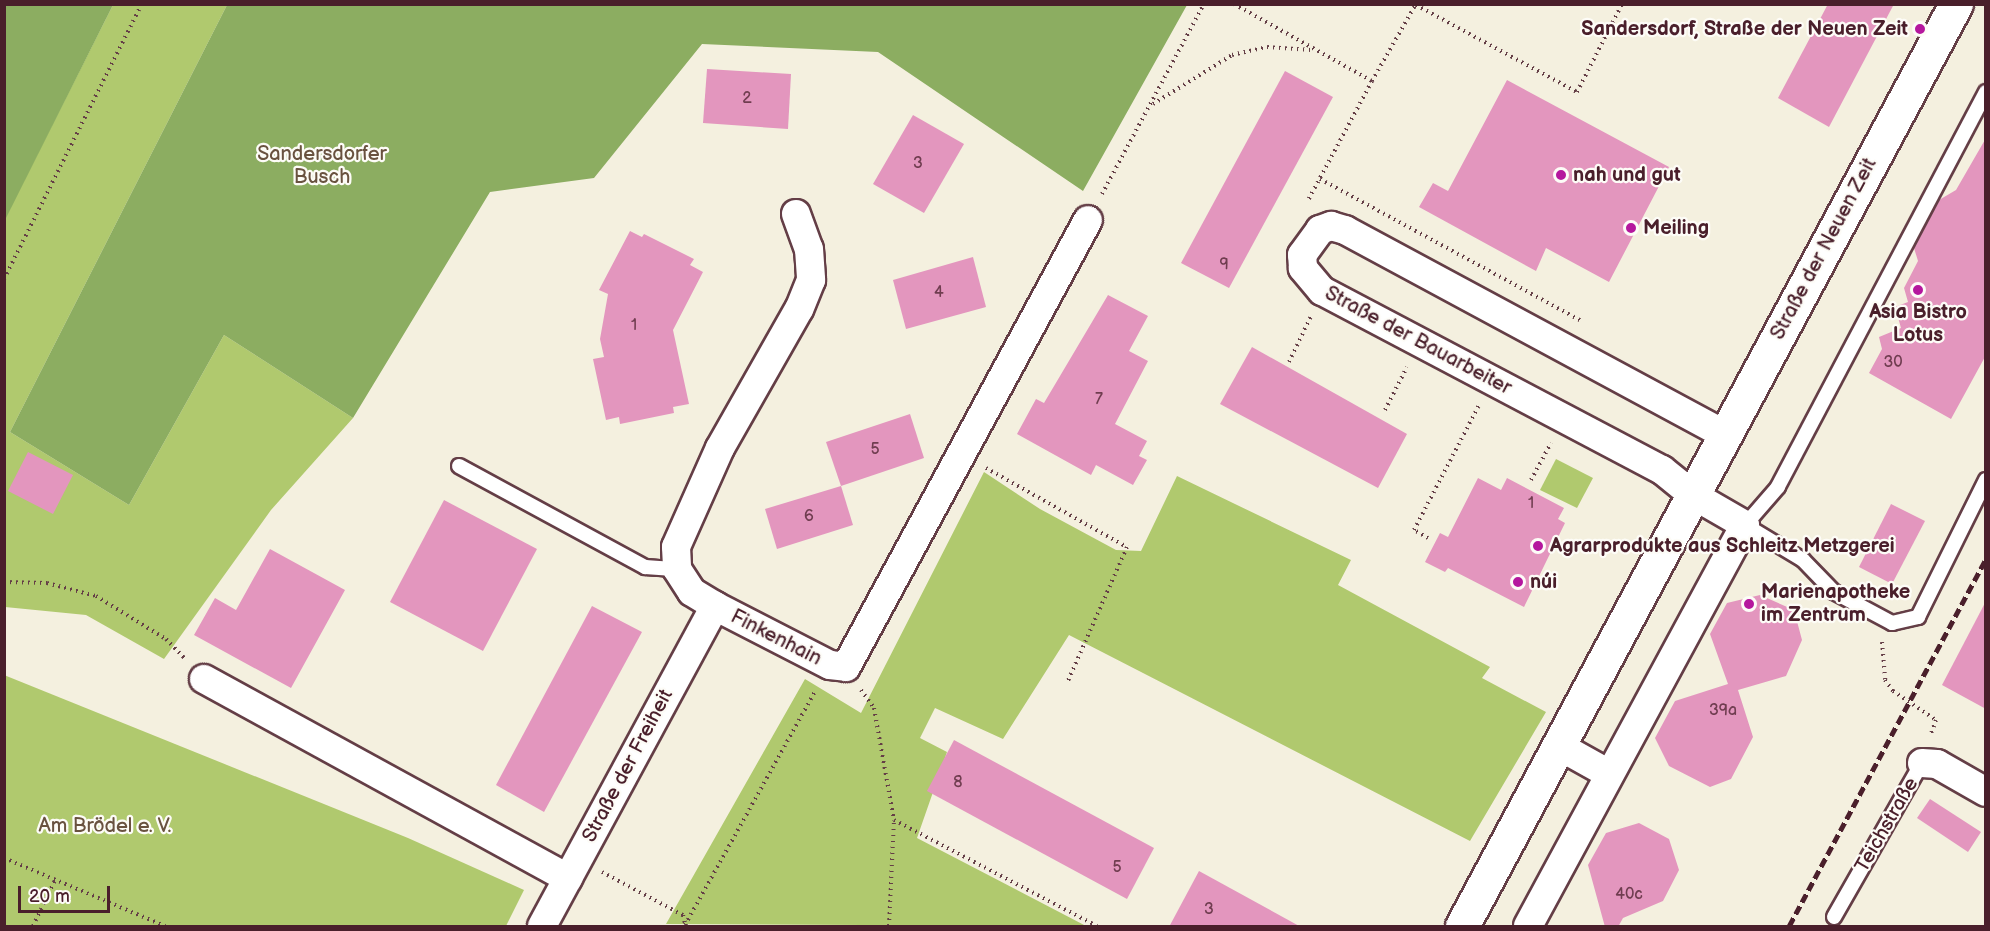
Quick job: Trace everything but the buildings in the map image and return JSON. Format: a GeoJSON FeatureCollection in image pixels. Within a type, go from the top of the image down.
{"type":"FeatureCollection","features":[{"type":"Feature","properties":{"kind":"street","name":"Straße der Neuen Zeit"},"geometry":{"type":"LineString","coordinates":[[1462,927],[1956,4]]}},
{"type":"Feature","properties":{"kind":"street"},"geometry":{"type":"LineString","coordinates":[[677,570],[676,547],[720,448],[799,309],[812,280],[809,249],[796,214]]}},
{"type":"Feature","properties":{"kind":"street","name":"Finkenhain"},"geometry":{"type":"LineString","coordinates":[[677,570],[692,592],[715,606],[838,666],[960,454],[1088,219]]}},
{"type":"Feature","properties":{"kind":"street"},"geometry":{"type":"LineString","coordinates":[[1310,240],[1320,230],[1331,226],[1345,230],[1725,435]]}},
{"type":"Feature","properties":{"kind":"street","name":"Straße der Bauarbeiter"},"geometry":{"type":"LineString","coordinates":[[1310,240],[1302,255],[1303,268],[1322,291],[1662,470],[1693,495]]}},
{"type":"Feature","properties":{"kind":"street"},"geometry":{"type":"LineString","coordinates":[[1528,927],[1745,525],[1693,495]]}},
{"type":"Feature","properties":{"kind":"street","name":"Straße der Freiheit"},"geometry":{"type":"LineString","coordinates":[[542,927],[715,606]]}},
{"type":"Feature","properties":{"kind":"street"},"geometry":{"type":"LineString","coordinates":[[204,679],[573,868]]}},
{"type":"Feature","properties":{"kind":"street"},"geometry":{"type":"LineString","coordinates":[[1559,746],[1609,774]]}},
{"type":"Feature","properties":{"kind":"street","name":"Teichstraße"},"geometry":{"type":"LineString","coordinates":[[1922,763],[1937,764],[1986,792]]}},
{"type":"Feature","properties":{"kind":"lane"},"geometry":{"type":"LineString","coordinates":[[1986,92],[1778,487],[1745,525],[1803,560],[1834,592],[1892,624],[1918,616],[1986,480]]}},
{"type":"Feature","properties":{"kind":"lane"},"geometry":{"type":"LineString","coordinates":[[459,466],[645,567],[677,570]]}},
{"type":"Feature","properties":{"kind":"lane","name":"Teichstraße"},"geometry":{"type":"LineString","coordinates":[[1834,917],[1922,763]]}},
{"type":"Feature","properties":{"kind":"path"},"geometry":{"type":"LineString","coordinates":[[4,279],[142,4]]}},
{"type":"Feature","properties":{"kind":"path"},"geometry":{"type":"LineString","coordinates":[[1088,219],[1204,4]]}},
{"type":"Feature","properties":{"kind":"path"},"geometry":{"type":"LineString","coordinates":[[1234,4],[1372,81]]}},
{"type":"Feature","properties":{"kind":"path"},"geometry":{"type":"LineString","coordinates":[[1310,240],[1299,217],[1372,81],[1416,5],[1577,92],[1622,4]]}},
{"type":"Feature","properties":{"kind":"path"},"geometry":{"type":"LineString","coordinates":[[1152,104],[1232,55],[1267,46],[1313,50]]}},
{"type":"Feature","properties":{"kind":"path"},"geometry":{"type":"LineString","coordinates":[[1320,179],[1583,321]]}},
{"type":"Feature","properties":{"kind":"path"},"geometry":{"type":"LineString","coordinates":[[1289,362],[1322,291]]}},
{"type":"Feature","properties":{"kind":"path"},"geometry":{"type":"LineString","coordinates":[[1385,410],[1420,343]]}},
{"type":"Feature","properties":{"kind":"path"},"geometry":{"type":"LineString","coordinates":[[1428,538],[1414,530],[1492,380]]}},
{"type":"Feature","properties":{"kind":"path"},"geometry":{"type":"LineString","coordinates":[[1531,480],[1565,419]]}},
{"type":"Feature","properties":{"kind":"path"},"geometry":{"type":"LineString","coordinates":[[960,454],[1127,546],[1068,681]]}},
{"type":"Feature","properties":{"kind":"path"},"geometry":{"type":"LineString","coordinates":[[4,582],[47,584],[96,596],[166,639],[204,679]]}},
{"type":"Feature","properties":{"kind":"path"},"geometry":{"type":"LineString","coordinates":[[1892,624],[1880,646],[1885,680],[1893,691],[1936,720],[1922,763]]}},
{"type":"Feature","properties":{"kind":"path"},"geometry":{"type":"LineString","coordinates":[[686,926],[838,666],[874,708],[894,820],[889,927]]}},
{"type":"Feature","properties":{"kind":"path"},"geometry":{"type":"LineString","coordinates":[[894,820],[1097,927]]}},
{"type":"Feature","properties":{"kind":"path"},"geometry":{"type":"LineString","coordinates":[[4,858],[165,927]]}},
{"type":"Feature","properties":{"kind":"path"},"geometry":{"type":"LineString","coordinates":[[573,868],[683,915],[686,926]]}},
{"type":"Feature","properties":{"kind":"path"},"geometry":{"type":"LineString","coordinates":[[33,927],[55,880]]}},
{"type":"Feature","properties":{"kind":"green space"},"geometry":{"type":"Polygon","coordinates":[[[4,5],[113,5],[5,220],[4,5]]]}},
{"type":"Feature","properties":{"kind":"green space"},"geometry":{"type":"Polygon","coordinates":[[[113,5],[227,5],[10,432],[129,505],[224,335],[353,418],[271,510],[164,659],[86,615],[5,607],[4,220],[113,5]]]}},
{"type":"Feature","properties":{"kind":"green space","name":"Sandersdorfer Busch"},"geometry":{"type":"Polygon","coordinates":[[[227,5],[1187,5],[1083,191],[878,52],[702,44],[594,178],[490,192],[353,418],[224,335],[129,505],[10,432],[227,5]]]}},
{"type":"Feature","properties":{"kind":"green space"},"geometry":{"type":"Polygon","coordinates":[[[1556,459],[1593,478],[1577,508],[1540,490],[1556,459]]]}},
{"type":"Feature","properties":{"kind":"green space"},"geometry":{"type":"Polygon","coordinates":[[[984,472],[1040,509],[1116,550],[1141,551],[1177,476],[1351,560],[1338,585],[1490,667],[1482,678],[1546,712],[1470,841],[1069,635],[1003,739],[935,708],[920,738],[947,752],[917,838],[1086,926],[666,924],[805,679],[861,713],[984,472]]]}},
{"type":"Feature","properties":{"kind":"green space","name":"Am Brödel e. V."},"geometry":{"type":"Polygon","coordinates":[[[4,675],[408,838],[524,890],[506,926],[5,926],[4,675]]]}},
{"type":"Feature","properties":{"kind":"railway"},"geometry":{"type":"LineString","coordinates":[[1789,926],[1986,559]]}},
{"type":"Feature","properties":{"kind":"place","name":"Sandersdorf, Straße der Neuen Zeit"},"geometry":{"type":"Point","coordinates":[1920,29]}},
{"type":"Feature","properties":{"kind":"place","name":"nah und gut"},"geometry":{"type":"Point","coordinates":[1561,175]}},
{"type":"Feature","properties":{"kind":"place","name":"Meiling"},"geometry":{"type":"Point","coordinates":[1631,228]}},
{"type":"Feature","properties":{"kind":"place","name":"Asia Bistro Lotus"},"geometry":{"type":"Point","coordinates":[1918,290]}},
{"type":"Feature","properties":{"kind":"place","name":"Agrarprodukte aus Schleitz Metzgerei"},"geometry":{"type":"Point","coordinates":[1538,546]}},
{"type":"Feature","properties":{"kind":"place","name":"núi"},"geometry":{"type":"Point","coordinates":[1518,582]}},
{"type":"Feature","properties":{"kind":"place","name":"Marienapotheke im Zentrum"},"geometry":{"type":"Point","coordinates":[1749,604]}}]}
